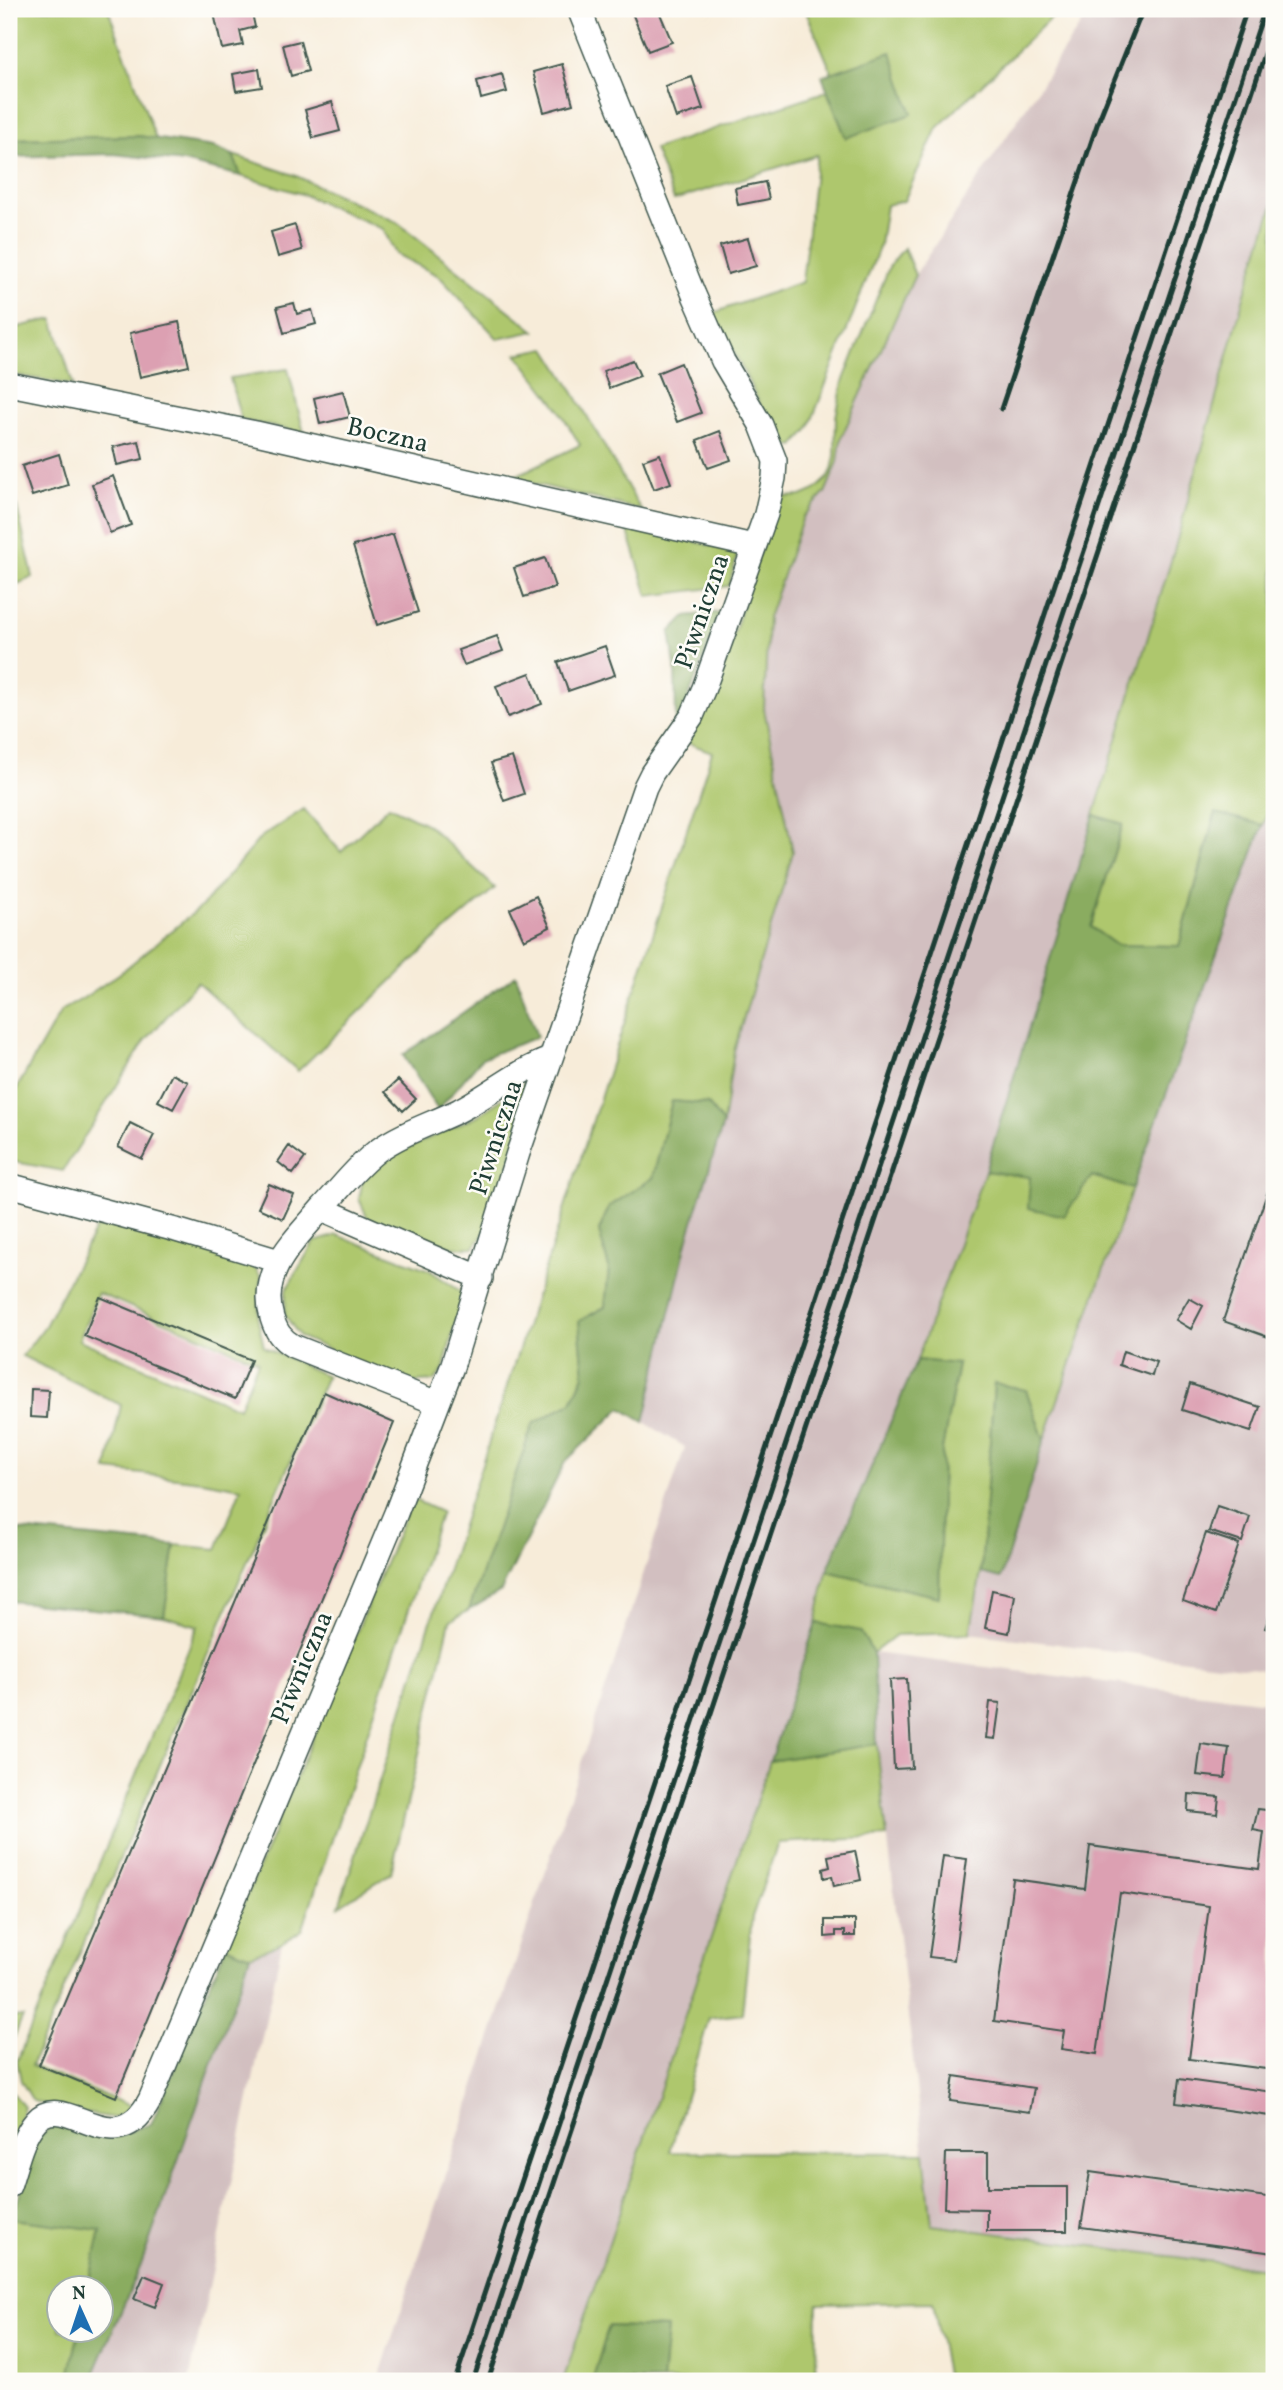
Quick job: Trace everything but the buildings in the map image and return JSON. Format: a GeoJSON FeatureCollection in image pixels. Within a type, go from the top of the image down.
{"type":"FeatureCollection","features":[{"type":"Feature","properties":{"kind":"street","name":"Piwniczna"},"geometry":{"type":"LineString","coordinates":[[9,2186],[26,2136],[37,2119],[51,2112],[69,2115],[99,2127],[111,2128],[131,2124],[142,2115],[172,2050],[365,1587],[437,1403],[481,1278],[518,1153],[645,787],[692,716],[723,637],[773,487],[775,461],[761,425],[723,361],[694,295],[579,9]]}},
{"type":"Feature","properties":{"kind":"street","name":"Boczna"},"geometry":{"type":"LineString","coordinates":[[9,384],[256,433],[753,546]]}},
{"type":"Feature","properties":{"kind":"street"},"geometry":{"type":"LineString","coordinates":[[437,1403],[283,1340],[274,1325],[268,1304],[270,1282],[279,1261],[362,1163],[393,1140],[459,1110],[519,1072],[551,1059]]}},
{"type":"Feature","properties":{"kind":"street"},"geometry":{"type":"LineString","coordinates":[[9,1185],[279,1261]]}},
{"type":"Feature","properties":{"kind":"street"},"geometry":{"type":"LineString","coordinates":[[322,1209],[481,1278]]}},
{"type":"Feature","properties":{"kind":"shaded area"},"geometry":{"type":"Polygon","coordinates":[[[1091,9],[1274,9],[1274,202],[1245,293],[1174,551],[985,1171],[917,1360],[827,1571],[816,1623],[563,2381],[378,2381],[685,1447],[644,1422],[687,1241],[723,1124],[734,1051],[793,852],[764,709],[768,618],[803,517],[825,493],[838,462],[841,438],[915,275],[1091,9]]]}},
{"type":"Feature","properties":{"kind":"shaded area"},"geometry":{"type":"Polygon","coordinates":[[[1274,794],[1274,1671],[970,1633],[981,1573],[1001,1578],[1044,1440],[1274,794]]]}},
{"type":"Feature","properties":{"kind":"shaded area"},"geometry":{"type":"Polygon","coordinates":[[[873,1653],[1274,1703],[1274,2270],[932,2225],[877,1744],[873,1653]]]}},
{"type":"Feature","properties":{"kind":"shaded area"},"geometry":{"type":"Polygon","coordinates":[[[282,1943],[189,2381],[91,2381],[107,2344],[116,2344],[116,2323],[141,2265],[250,1956],[282,1943]]]}},
{"type":"Feature","properties":{"kind":"green space"},"geometry":{"type":"Polygon","coordinates":[[[9,9],[108,9],[156,139],[139,136],[9,139],[9,9]]]}},
{"type":"Feature","properties":{"kind":"green space"},"geometry":{"type":"Polygon","coordinates":[[[805,9],[1060,9],[937,128],[904,201],[886,205],[880,245],[808,430],[794,446],[779,443],[731,346],[710,314],[802,282],[817,155],[674,200],[654,149],[827,91],[846,138],[891,53],[832,73],[805,9]]]}},
{"type":"Feature","properties":{"kind":"green space"},"geometry":{"type":"Polygon","coordinates":[[[891,52],[912,114],[846,138],[822,76],[891,52]]]}},
{"type":"Feature","properties":{"kind":"green space"},"geometry":{"type":"Polygon","coordinates":[[[139,136],[214,147],[233,155],[241,176],[183,162],[113,154],[9,157],[9,139],[139,136]]]}},
{"type":"Feature","properties":{"kind":"green space"},"geometry":{"type":"Polygon","coordinates":[[[233,155],[294,175],[397,222],[535,331],[498,339],[439,276],[396,254],[383,229],[302,194],[241,176],[233,155]]]}},
{"type":"Feature","properties":{"kind":"green space"},"geometry":{"type":"Polygon","coordinates":[[[1274,202],[1274,794],[1263,825],[1215,813],[1179,946],[1116,945],[1091,927],[1123,825],[1094,815],[1174,551],[1245,293],[1274,202]]]}},
{"type":"Feature","properties":{"kind":"green space"},"geometry":{"type":"Polygon","coordinates":[[[904,248],[915,275],[841,438],[838,462],[825,493],[803,517],[768,618],[764,709],[793,852],[734,1051],[723,1124],[708,1104],[672,1101],[653,1178],[609,1207],[599,1231],[609,1268],[605,1307],[579,1321],[584,1375],[572,1402],[533,1424],[469,1610],[450,1621],[391,1873],[339,1906],[712,752],[688,743],[723,669],[774,506],[782,497],[801,496],[815,490],[828,478],[832,470],[836,417],[843,382],[890,265],[904,248]]]}},
{"type":"Feature","properties":{"kind":"green space"},"geometry":{"type":"Polygon","coordinates":[[[53,319],[73,385],[9,374],[9,329],[53,319]]]}},
{"type":"Feature","properties":{"kind":"green space"},"geometry":{"type":"Polygon","coordinates":[[[546,348],[641,510],[511,478],[580,445],[557,406],[517,354],[546,348]]]}},
{"type":"Feature","properties":{"kind":"green space"},"geometry":{"type":"Polygon","coordinates":[[[288,369],[304,433],[241,420],[230,378],[288,369]]]}},
{"type":"Feature","properties":{"kind":"green space"},"geometry":{"type":"Polygon","coordinates":[[[9,473],[33,577],[9,588],[9,473]]]}},
{"type":"Feature","properties":{"kind":"green space"},"geometry":{"type":"Polygon","coordinates":[[[626,525],[738,552],[729,586],[648,596],[626,525]]]}},
{"type":"Feature","properties":{"kind":"green space"},"geometry":{"type":"Polygon","coordinates":[[[721,612],[676,731],[675,666],[670,632],[686,616],[721,612]]]}},
{"type":"Feature","properties":{"kind":"green space"},"geometry":{"type":"Polygon","coordinates":[[[389,806],[428,825],[495,888],[431,943],[298,1071],[197,982],[145,1041],[63,1171],[9,1161],[9,1102],[61,1011],[119,974],[202,906],[261,837],[304,809],[341,852],[389,806]]]}},
{"type":"Feature","properties":{"kind":"green space"},"geometry":{"type":"Polygon","coordinates":[[[1216,813],[1263,825],[1132,1189],[1092,1176],[1064,1216],[1028,1208],[1030,1177],[985,1171],[1094,815],[1123,824],[1091,927],[1116,945],[1179,946],[1216,813]]]}},
{"type":"Feature","properties":{"kind":"green space"},"geometry":{"type":"Polygon","coordinates":[[[516,975],[537,1037],[482,1058],[438,1110],[403,1055],[516,975]]]}},
{"type":"Feature","properties":{"kind":"green space"},"geometry":{"type":"Polygon","coordinates":[[[530,1080],[531,1092],[491,1224],[474,1247],[455,1248],[368,1219],[359,1199],[363,1179],[391,1156],[477,1116],[530,1080]]]}},
{"type":"Feature","properties":{"kind":"green space"},"geometry":{"type":"Polygon","coordinates":[[[672,1101],[708,1104],[723,1124],[687,1241],[644,1422],[621,1408],[565,1462],[501,1591],[469,1610],[533,1424],[572,1402],[584,1375],[579,1321],[605,1307],[609,1268],[599,1231],[609,1207],[653,1178],[672,1101]]]}},
{"type":"Feature","properties":{"kind":"green space"},"geometry":{"type":"Polygon","coordinates":[[[985,1171],[1030,1177],[1092,1176],[1132,1189],[1044,1440],[1026,1390],[994,1383],[981,1573],[970,1633],[896,1635],[873,1653],[860,1631],[816,1623],[827,1571],[939,1597],[942,1450],[958,1365],[917,1360],[985,1171]]]}},
{"type":"Feature","properties":{"kind":"green space"},"geometry":{"type":"Polygon","coordinates":[[[99,1222],[252,1263],[261,1277],[258,1320],[264,1347],[327,1376],[31,2066],[136,2108],[114,2118],[65,2110],[33,2101],[21,2081],[17,2061],[198,1626],[164,1616],[175,1545],[217,1549],[241,1488],[107,1470],[121,1405],[22,1356],[45,1326],[99,1222]],[[98,1293],[79,1340],[239,1408],[258,1361],[98,1293]]]}},
{"type":"Feature","properties":{"kind":"green space"},"geometry":{"type":"Polygon","coordinates":[[[337,1235],[429,1270],[463,1293],[443,1371],[434,1381],[407,1383],[300,1337],[285,1315],[286,1290],[314,1242],[337,1235]]]}},
{"type":"Feature","properties":{"kind":"green space"},"geometry":{"type":"Polygon","coordinates":[[[917,1360],[958,1364],[942,1450],[939,1597],[827,1571],[917,1360]]]}},
{"type":"Feature","properties":{"kind":"green space"},"geometry":{"type":"Polygon","coordinates":[[[994,1383],[1026,1390],[1044,1440],[1001,1578],[981,1573],[994,1383]]]}},
{"type":"Feature","properties":{"kind":"green space"},"geometry":{"type":"Polygon","coordinates":[[[412,1499],[441,1512],[302,1930],[282,1943],[250,1956],[226,1946],[412,1499]]]}},
{"type":"Feature","properties":{"kind":"green space"},"geometry":{"type":"Polygon","coordinates":[[[9,1529],[175,1545],[164,1616],[9,1601],[9,1529]]]}},
{"type":"Feature","properties":{"kind":"green space"},"geometry":{"type":"Polygon","coordinates":[[[816,1623],[860,1631],[873,1653],[877,1744],[770,1761],[816,1623]]]}},
{"type":"Feature","properties":{"kind":"green space"},"geometry":{"type":"Polygon","coordinates":[[[877,1744],[887,1837],[778,1843],[752,1917],[742,2014],[709,2018],[670,2152],[924,2153],[932,2225],[1274,2270],[1274,2381],[947,2381],[933,2302],[817,2304],[816,2381],[662,2381],[667,2328],[609,2326],[592,2381],[563,2381],[770,1761],[877,1744]]]}},
{"type":"Feature","properties":{"kind":"green space"},"geometry":{"type":"Polygon","coordinates":[[[226,1946],[250,1956],[141,2265],[116,2323],[116,2274],[91,2274],[101,2230],[12,2219],[36,2138],[56,2123],[109,2138],[151,2124],[226,1946]]]}},
{"type":"Feature","properties":{"kind":"green space"},"geometry":{"type":"Polygon","coordinates":[[[9,2017],[23,2017],[9,2048],[9,2017]]]}},
{"type":"Feature","properties":{"kind":"green space"},"geometry":{"type":"Polygon","coordinates":[[[9,2088],[24,2107],[9,2155],[9,2088]]]}},
{"type":"Feature","properties":{"kind":"green space"},"geometry":{"type":"Polygon","coordinates":[[[12,2219],[101,2230],[91,2274],[46,2274],[46,2344],[76,2344],[68,2381],[9,2381],[9,2224],[12,2219]]]}},
{"type":"Feature","properties":{"kind":"green space"},"geometry":{"type":"Polygon","coordinates":[[[609,2326],[667,2328],[662,2381],[592,2381],[609,2326]]]}},
{"type":"Feature","properties":{"kind":"green space"},"geometry":{"type":"Polygon","coordinates":[[[76,2344],[107,2344],[91,2381],[68,2381],[76,2344]]]}},
{"type":"Feature","properties":{"kind":"railway"},"geometry":{"type":"LineString","coordinates":[[1001,409],[1098,122],[1143,9]]}},
{"type":"Feature","properties":{"kind":"railway"},"geometry":{"type":"LineString","coordinates":[[455,2381],[1247,9]]}},
{"type":"Feature","properties":{"kind":"railway"},"geometry":{"type":"LineString","coordinates":[[473,2381],[1265,9]]}},
{"type":"Feature","properties":{"kind":"railway"},"geometry":{"type":"LineString","coordinates":[[488,2381],[1274,27]]}}]}
